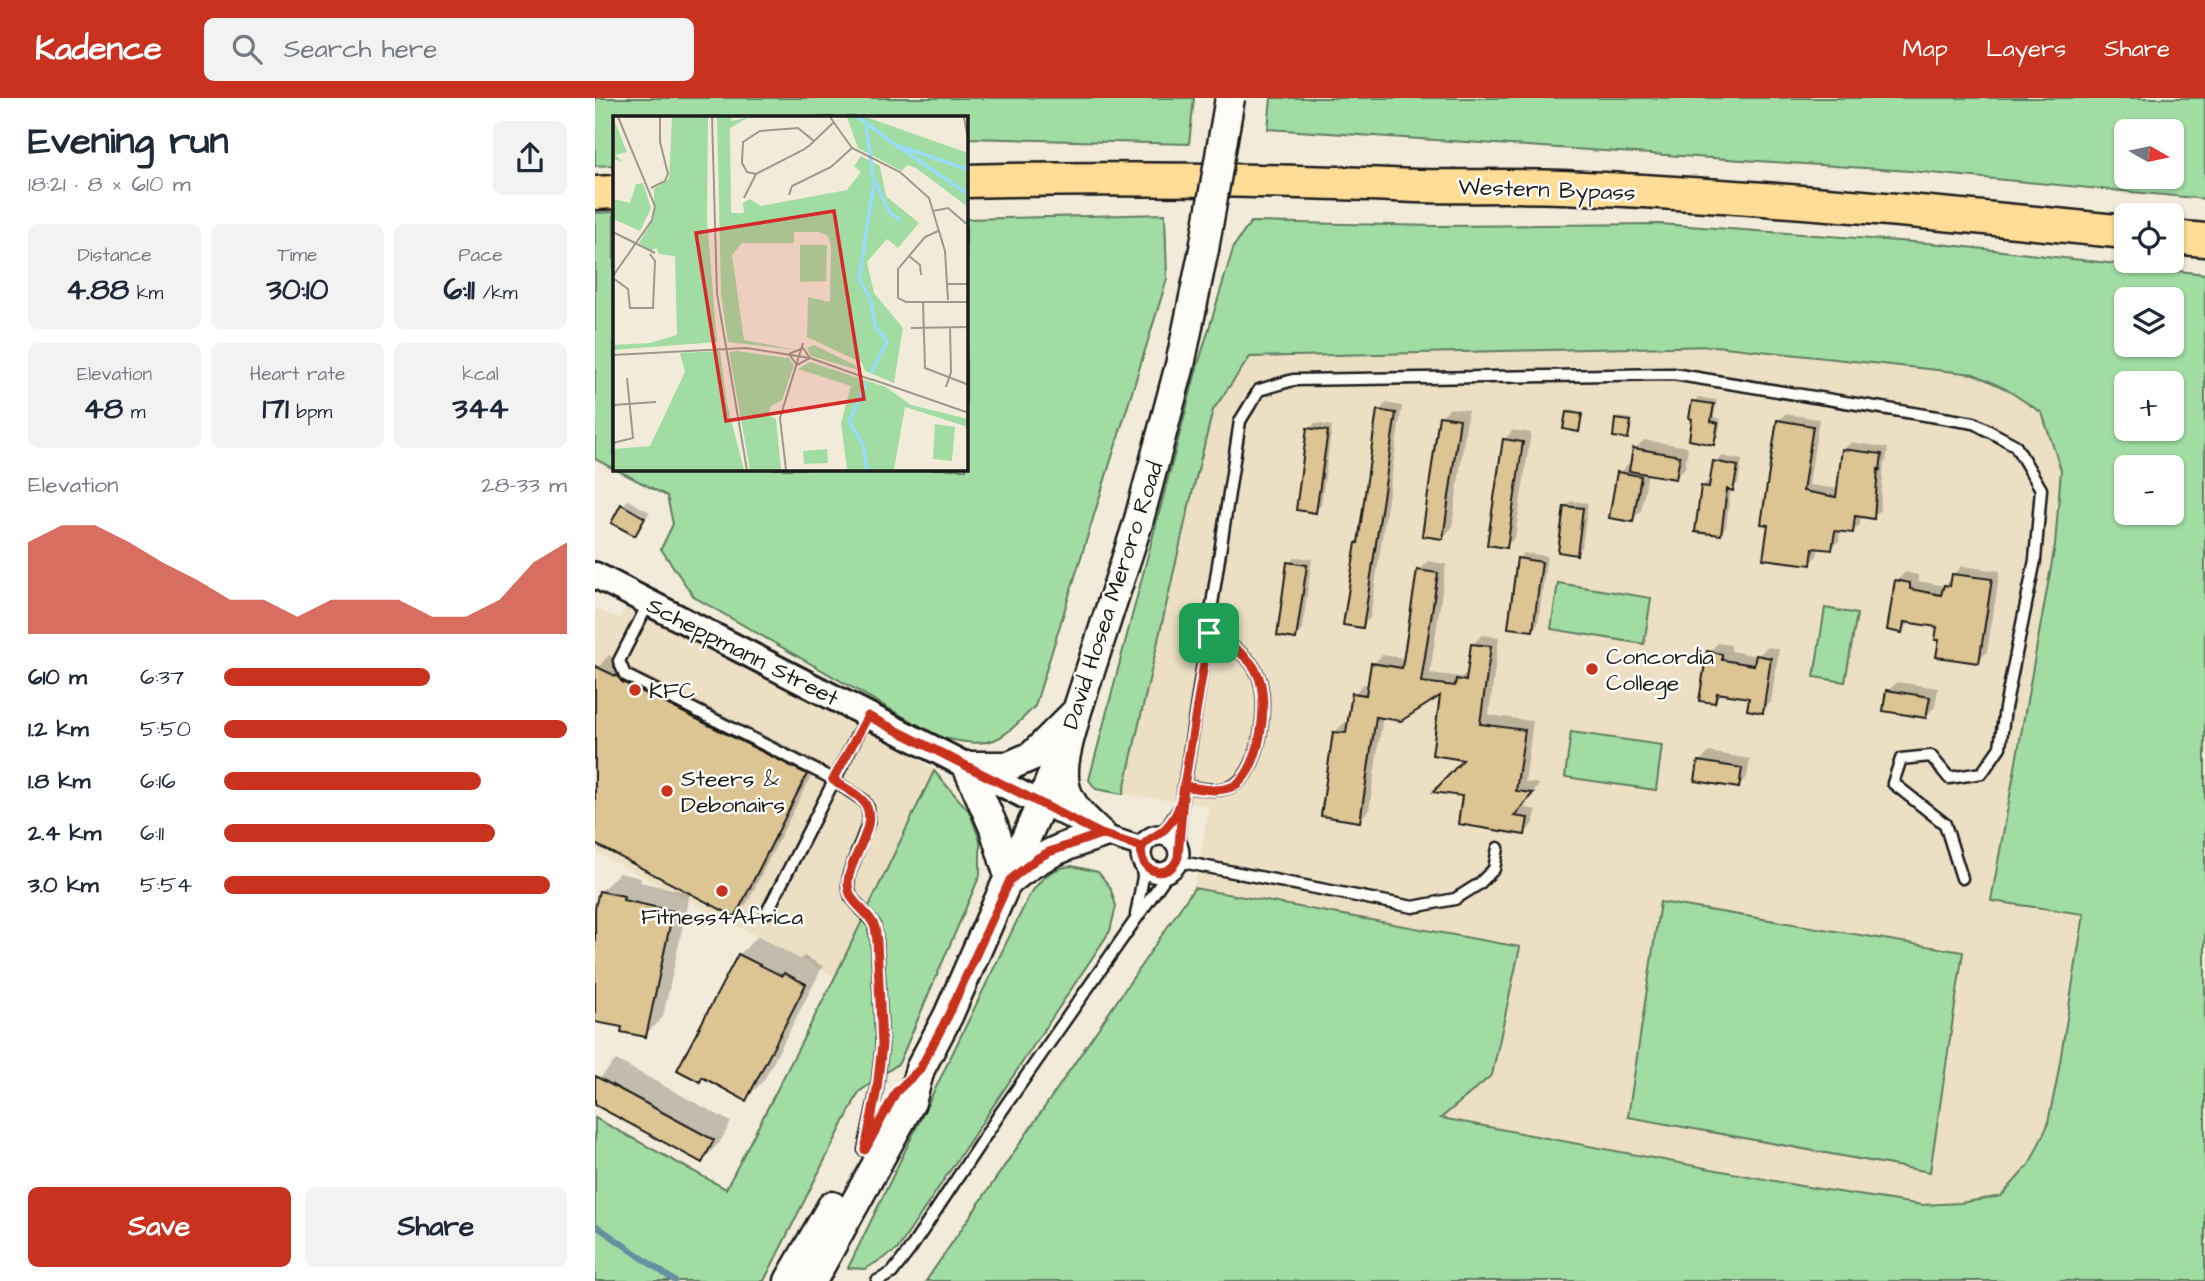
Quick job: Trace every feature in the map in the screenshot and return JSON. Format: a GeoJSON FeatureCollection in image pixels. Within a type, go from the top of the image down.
{"type":"FeatureCollection","features":[{"type":"Feature","properties":{"kind":"highway","name":"Western Bypass"},"geometry":{"type":"LineString","coordinates":[[968,181],[1059,178],[1267,180],[1420,186],[1559,187],[1933,212],[2114,231]]}},
{"type":"Feature","properties":{"kind":"highway"},"geometry":{"type":"LineString","coordinates":[[595,192],[613,192]]}},
{"type":"Feature","properties":{"kind":"highway"},"geometry":{"type":"LineString","coordinates":[[2184,238],[2205,240]]}},
{"type":"Feature","properties":{"kind":"main road","name":"David Hosea Meroro Road"},"geometry":{"type":"LineString","coordinates":[[813,1281],[911,1102],[920,1069],[948,1016],[1010,880],[1077,711],[1138,523],[1180,365],[1204,250],[1230,98]]}},
{"type":"Feature","properties":{"kind":"main road"},"geometry":{"type":"LineString","coordinates":[[1077,711],[1066,758],[1064,785],[1077,810],[1101,834],[1049,852],[1010,880],[994,828],[967,766],[1009,766],[1032,756],[1077,711]]}},
{"type":"Feature","properties":{"kind":"main road","name":"David Hosea Meroro Road"},"geometry":{"type":"LineString","coordinates":[[789,1281],[896,1092],[920,1069]]}},
{"type":"Feature","properties":{"kind":"street","name":"Scheppmann Street"},"geometry":{"type":"LineString","coordinates":[[595,575],[1041,804]]}},
{"type":"Feature","properties":{"kind":"street"},"geometry":{"type":"LineString","coordinates":[[1041,804],[1101,834],[1147,847],[1168,837],[1175,859],[1166,872],[1148,869],[1147,847]]}},
{"type":"Feature","properties":{"kind":"lane"},"geometry":{"type":"LineString","coordinates":[[877,1281],[892,1273],[909,1251],[1175,859],[1240,422],[1259,390],[1293,380],[1674,374],[1974,423],[2015,445],[2041,489],[2035,559],[2005,708],[2000,747],[1982,772],[1949,778],[1931,756],[1901,759],[1893,783],[1945,824],[1962,878]]}},
{"type":"Feature","properties":{"kind":"lane"},"geometry":{"type":"LineString","coordinates":[[648,603],[619,661],[625,675],[833,780],[863,800],[867,808],[869,821],[849,874],[848,886],[851,897],[874,924],[877,941],[882,1045],[865,1150]]}},
{"type":"Feature","properties":{"kind":"lane"},"geometry":{"type":"LineString","coordinates":[[1184,786],[1215,791],[1237,784],[1249,769],[1260,739],[1262,696],[1258,675],[1247,660],[1229,644],[1209,633]]}},
{"type":"Feature","properties":{"kind":"lane"},"geometry":{"type":"LineString","coordinates":[[767,912],[868,716]]}},
{"type":"Feature","properties":{"kind":"lane"},"geometry":{"type":"LineString","coordinates":[[1135,919],[1147,847],[1168,826],[1181,807]]}},
{"type":"Feature","properties":{"kind":"lane"},"geometry":{"type":"LineString","coordinates":[[1175,859],[1413,907],[1455,899],[1479,884],[1494,869],[1498,848]]}},
{"type":"Feature","properties":{"kind":"shaded area","name":"Concordia College"},"geometry":{"type":"Polygon","coordinates":[[[1715,346],[1974,374],[2006,389],[2042,413],[2061,470],[2055,545],[1991,901],[2084,913],[2047,1127],[2029,1165],[2001,1196],[1960,1203],[1922,1205],[1801,1186],[1440,1118],[1520,947],[1194,888],[1209,806],[1123,794],[1213,410],[1250,357],[1715,346]]]}},
{"type":"Feature","properties":{"kind":"shaded area"},"geometry":{"type":"Polygon","coordinates":[[[630,600],[917,757],[934,771],[835,977],[595,852],[595,608],[620,619],[630,600]]]}},
{"type":"Feature","properties":{"kind":"green space"},"geometry":{"type":"Polygon","coordinates":[[[595,98],[1194,98],[1189,144],[968,138],[968,116],[613,116],[613,165],[595,166],[595,98]]]}},
{"type":"Feature","properties":{"kind":"green space"},"geometry":{"type":"Polygon","coordinates":[[[1271,98],[2205,98],[2205,199],[1910,171],[1268,129],[1271,98]]]}},
{"type":"Feature","properties":{"kind":"green space"},"geometry":{"type":"Polygon","coordinates":[[[613,212],[613,468],[595,459],[595,213],[613,212]]]}},
{"type":"Feature","properties":{"kind":"green space"},"geometry":{"type":"Polygon","coordinates":[[[1165,214],[1167,279],[1035,706],[1003,736],[972,743],[939,737],[694,597],[661,549],[673,524],[667,496],[619,471],[968,471],[968,219],[1165,214]]]}},
{"type":"Feature","properties":{"kind":"green space"},"geometry":{"type":"Polygon","coordinates":[[[1251,222],[1437,226],[1660,224],[1940,244],[2114,264],[2114,273],[2184,272],[2205,274],[2205,1281],[926,1281],[1194,888],[1520,947],[1492,1075],[1441,1118],[1801,1186],[1922,1205],[1960,1203],[2001,1196],[2029,1165],[2047,1127],[2084,914],[1991,901],[2055,545],[2061,470],[2042,413],[2006,389],[1974,374],[1715,346],[1250,357],[1213,410],[1123,794],[1096,789],[1089,780],[1197,368],[1234,246],[1251,222]]]}},
{"type":"Feature","properties":{"kind":"green space"},"geometry":{"type":"Polygon","coordinates":[[[1558,583],[1651,598],[1644,644],[1551,629],[1558,583]]]}},
{"type":"Feature","properties":{"kind":"green space"},"geometry":{"type":"Polygon","coordinates":[[[1825,608],[1857,614],[1845,682],[1814,677],[1825,608]]]}},
{"type":"Feature","properties":{"kind":"green space"},"geometry":{"type":"Polygon","coordinates":[[[1571,732],[1662,745],[1656,790],[1565,777],[1571,732]]]}},
{"type":"Feature","properties":{"kind":"green space"},"geometry":{"type":"Polygon","coordinates":[[[934,771],[969,811],[980,841],[980,875],[899,1063],[859,1092],[764,1281],[595,1281],[595,1118],[726,1189],[835,977],[934,771]]]}},
{"type":"Feature","properties":{"kind":"green space"},"geometry":{"type":"Polygon","coordinates":[[[1072,866],[1098,872],[1110,887],[1116,906],[1110,931],[897,1250],[865,1269],[848,1268],[1029,896],[1047,875],[1072,866]]]}},
{"type":"Feature","properties":{"kind":"green space"},"geometry":{"type":"Polygon","coordinates":[[[1660,902],[1963,952],[1930,1172],[1628,1117],[1660,902]]]}},
{"type":"Feature","properties":{"kind":"building"},"geometry":{"type":"Polygon","coordinates":[[[1692,401],[1714,404],[1711,421],[1718,423],[1714,445],[1689,440],[1692,401]]]}},
{"type":"Feature","properties":{"kind":"building"},"geometry":{"type":"Polygon","coordinates":[[[1377,410],[1396,413],[1363,628],[1343,625],[1377,410]]]}},
{"type":"Feature","properties":{"kind":"building"},"geometry":{"type":"Polygon","coordinates":[[[1566,412],[1582,414],[1579,432],[1563,429],[1566,412]]]}},
{"type":"Feature","properties":{"kind":"building"},"geometry":{"type":"Polygon","coordinates":[[[1439,416],[1460,419],[1443,539],[1422,536],[1439,416]]]}},
{"type":"Feature","properties":{"kind":"building"},"geometry":{"type":"Polygon","coordinates":[[[1615,419],[1631,421],[1628,439],[1613,437],[1615,419]]]}},
{"type":"Feature","properties":{"kind":"building"},"geometry":{"type":"Polygon","coordinates":[[[1777,420],[1813,426],[1803,491],[1836,497],[1842,449],[1882,454],[1880,470],[1878,469],[1874,519],[1855,516],[1853,533],[1835,531],[1832,550],[1813,548],[1811,565],[1763,559],[1768,525],[1761,524],[1777,420]]]}},
{"type":"Feature","properties":{"kind":"building"},"geometry":{"type":"Polygon","coordinates":[[[1307,428],[1328,431],[1316,513],[1296,510],[1307,428]]]}},
{"type":"Feature","properties":{"kind":"building"},"geometry":{"type":"Polygon","coordinates":[[[1503,439],[1523,442],[1507,548],[1487,545],[1503,439]]]}},
{"type":"Feature","properties":{"kind":"building"},"geometry":{"type":"Polygon","coordinates":[[[1633,448],[1680,456],[1676,479],[1629,471],[1633,448]]]}},
{"type":"Feature","properties":{"kind":"building"},"geometry":{"type":"Polygon","coordinates":[[[1713,461],[1738,466],[1733,491],[1727,489],[1721,535],[1695,532],[1701,486],[1709,487],[1713,461]]]}},
{"type":"Feature","properties":{"kind":"building"},"geometry":{"type":"Polygon","coordinates":[[[1617,472],[1641,476],[1633,522],[1609,518],[1617,472]]]}},
{"type":"Feature","properties":{"kind":"building"},"geometry":{"type":"Polygon","coordinates":[[[621,504],[645,518],[635,536],[611,523],[621,504]]]}},
{"type":"Feature","properties":{"kind":"building"},"geometry":{"type":"Polygon","coordinates":[[[1564,506],[1583,508],[1577,555],[1558,552],[1564,506]]]}},
{"type":"Feature","properties":{"kind":"building"},"geometry":{"type":"Polygon","coordinates":[[[1517,558],[1542,562],[1533,631],[1508,628],[1517,558]]]}},
{"type":"Feature","properties":{"kind":"building"},"geometry":{"type":"Polygon","coordinates":[[[1287,562],[1307,565],[1296,639],[1277,636],[1287,562]]]}},
{"type":"Feature","properties":{"kind":"building"},"geometry":{"type":"Polygon","coordinates":[[[1417,570],[1438,573],[1421,682],[1455,686],[1456,679],[1466,681],[1471,644],[1491,646],[1480,724],[1525,730],[1516,791],[1533,793],[1514,816],[1528,818],[1525,835],[1458,824],[1462,796],[1433,792],[1463,760],[1432,755],[1440,696],[1401,721],[1376,717],[1360,822],[1321,816],[1333,732],[1346,733],[1352,693],[1366,695],[1371,663],[1402,668],[1417,570]]]}},
{"type":"Feature","properties":{"kind":"building"},"geometry":{"type":"Polygon","coordinates":[[[1952,574],[1992,579],[1979,663],[1936,657],[1939,640],[1935,640],[1937,627],[1904,622],[1902,633],[1887,630],[1895,580],[1910,583],[1910,589],[1941,595],[1944,585],[1950,586],[1952,574]]]}},
{"type":"Feature","properties":{"kind":"building"},"geometry":{"type":"Polygon","coordinates":[[[1707,651],[1722,654],[1722,660],[1754,665],[1756,655],[1771,658],[1763,713],[1747,710],[1749,698],[1717,693],[1715,703],[1699,701],[1707,651]]]}},
{"type":"Feature","properties":{"kind":"building"},"geometry":{"type":"Polygon","coordinates":[[[595,666],[807,774],[735,917],[595,844],[595,666]]]}},
{"type":"Feature","properties":{"kind":"building"},"geometry":{"type":"Polygon","coordinates":[[[1886,690],[1930,697],[1926,718],[1883,711],[1886,690]]]}},
{"type":"Feature","properties":{"kind":"building"},"geometry":{"type":"Polygon","coordinates":[[[1698,761],[1742,768],[1739,788],[1695,781],[1698,761]]]}},
{"type":"Feature","properties":{"kind":"building"},"geometry":{"type":"Polygon","coordinates":[[[599,891],[624,896],[623,900],[673,911],[646,1037],[621,1032],[622,1027],[595,1022],[595,908],[599,891]]]}},
{"type":"Feature","properties":{"kind":"building"},"geometry":{"type":"Polygon","coordinates":[[[738,954],[782,976],[784,973],[806,984],[746,1101],[702,1077],[700,1082],[677,1070],[738,954]]]}},
{"type":"Feature","properties":{"kind":"building"},"geometry":{"type":"Polygon","coordinates":[[[595,1076],[714,1140],[702,1163],[595,1105],[595,1076]]]}},
{"type":"Feature","properties":{"kind":"waterway"},"geometry":{"type":"LineString","coordinates":[[595,1225],[675,1281]]}},
{"type":"Feature","properties":{"kind":"place","name":"Concordia College"},"geometry":{"type":"Point","coordinates":[1592,669]}},
{"type":"Feature","properties":{"kind":"place","name":"KFC"},"geometry":{"type":"Point","coordinates":[635,690]}},
{"type":"Feature","properties":{"kind":"place","name":"Steers & Debonairs"},"geometry":{"type":"Point","coordinates":[667,791]}},
{"type":"Feature","properties":{"kind":"place","name":"Fitness4Africa"},"geometry":{"type":"Point","coordinates":[722,891]}},
{"type":"Feature","properties":{"kind":"route"},"geometry":{"type":"LineString","coordinates":[[1209,633],[1184,786],[1181,807],[1168,826],[1148,839],[1142,847],[1101,834],[868,716],[833,780],[863,800],[869,821],[849,874],[848,886],[851,897],[874,924],[877,941],[882,1045],[865,1150],[896,1092],[920,1069],[948,1016],[1010,880],[1049,852],[1101,834],[1142,847],[1144,865],[1154,872],[1166,872],[1175,865],[1178,857],[1184,786],[1215,791],[1237,784],[1249,769],[1260,739],[1262,696],[1258,675],[1247,660],[1229,644],[1209,633]]}}]}
